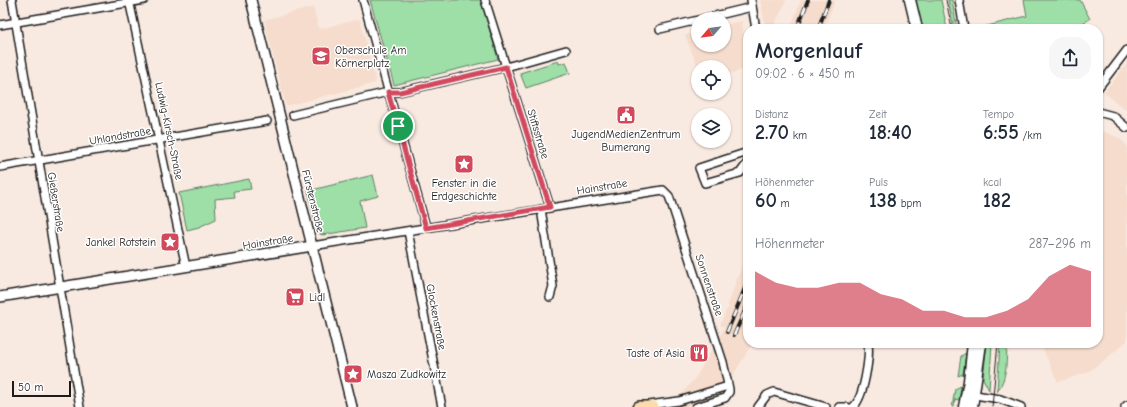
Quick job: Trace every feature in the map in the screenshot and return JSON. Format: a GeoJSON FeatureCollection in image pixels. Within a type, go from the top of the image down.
{"type":"FeatureCollection","features":[{"type":"Feature","properties":{"kind":"main road"},"geometry":{"type":"LineString","coordinates":[[910,0],[916,24]]}},
{"type":"Feature","properties":{"kind":"main road"},"geometry":{"type":"LineString","coordinates":[[972,407],[970,394],[973,348]]}},
{"type":"Feature","properties":{"kind":"main road"},"geometry":{"type":"LineString","coordinates":[[964,407],[970,394],[980,348]]}},
{"type":"Feature","properties":{"kind":"street","name":"Gießerstraße"},"geometry":{"type":"LineString","coordinates":[[12,0],[80,407]]}},
{"type":"Feature","properties":{"kind":"street"},"geometry":{"type":"LineString","coordinates":[[0,25],[129,1],[144,0]]}},
{"type":"Feature","properties":{"kind":"street","name":"Fürstenstraße"},"geometry":{"type":"LineString","coordinates":[[250,0],[352,407]]}},
{"type":"Feature","properties":{"kind":"street"},"geometry":{"type":"LineString","coordinates":[[363,0],[426,228]]}},
{"type":"Feature","properties":{"kind":"street","name":"Stiftsstraße"},"geometry":{"type":"LineString","coordinates":[[485,0],[550,207]]}},
{"type":"Feature","properties":{"kind":"street"},"geometry":{"type":"LineString","coordinates":[[959,0],[963,24]]}},
{"type":"Feature","properties":{"kind":"street","name":"Ludwig-Kirsch-Straße"},"geometry":{"type":"LineString","coordinates":[[129,1],[186,267]]}},
{"type":"Feature","properties":{"kind":"street"},"geometry":{"type":"LineString","coordinates":[[724,12],[752,3],[755,24]]}},
{"type":"Feature","properties":{"kind":"street"},"geometry":{"type":"LineString","coordinates":[[660,29],[691,22]]}},
{"type":"Feature","properties":{"kind":"street"},"geometry":{"type":"LineString","coordinates":[[294,115],[388,92],[400,92],[506,67],[566,50]]}},
{"type":"Feature","properties":{"kind":"street"},"geometry":{"type":"LineString","coordinates":[[1103,81],[1127,50]]}},
{"type":"Feature","properties":{"kind":"street"},"geometry":{"type":"LineString","coordinates":[[1103,113],[1113,116],[1127,128]]}},
{"type":"Feature","properties":{"kind":"street","name":"Uhlandstraße"},"geometry":{"type":"LineString","coordinates":[[0,167],[267,121]]}},
{"type":"Feature","properties":{"kind":"street"},"geometry":{"type":"LineString","coordinates":[[743,154],[699,168],[705,183],[740,173],[743,169]]}},
{"type":"Feature","properties":{"kind":"street","name":"Hainstraße"},"geometry":{"type":"LineString","coordinates":[[0,297],[541,208],[658,190],[666,192]]}},
{"type":"Feature","properties":{"kind":"street","name":"Sonnenstraße"},"geometry":{"type":"LineString","coordinates":[[666,192],[721,355],[728,386]]}},
{"type":"Feature","properties":{"kind":"street"},"geometry":{"type":"LineString","coordinates":[[541,208],[553,286],[550,298]]}},
{"type":"Feature","properties":{"kind":"street","name":"Glockenstraße"},"geometry":{"type":"LineString","coordinates":[[408,231],[442,407]]}},
{"type":"Feature","properties":{"kind":"street"},"geometry":{"type":"LineString","coordinates":[[853,407],[858,402],[867,368],[869,348]]}},
{"type":"Feature","properties":{"kind":"street"},"geometry":{"type":"LineString","coordinates":[[645,407],[675,402],[728,386],[729,392],[725,398],[696,407]]}},
{"type":"Feature","properties":{"kind":"street"},"geometry":{"type":"LineString","coordinates":[[758,407],[767,395],[774,392],[826,407]]}},
{"type":"Feature","properties":{"kind":"street"},"geometry":{"type":"LineString","coordinates":[[970,394],[1014,403],[1021,407]]}},
{"type":"Feature","properties":{"kind":"street"},"geometry":{"type":"LineString","coordinates":[[668,407],[675,402]]}},
{"type":"Feature","properties":{"kind":"street"},"geometry":{"type":"LineString","coordinates":[[839,407],[847,407]]}},
{"type":"Feature","properties":{"kind":"shaded area"},"geometry":{"type":"Polygon","coordinates":[[[760,0],[786,0],[775,24],[765,24],[760,0]]]}},
{"type":"Feature","properties":{"kind":"shaded area"},"geometry":{"type":"Polygon","coordinates":[[[801,0],[835,0],[826,24],[792,24],[801,0]]]}},
{"type":"Feature","properties":{"kind":"shaded area","name":"Oberschule Am Körnerplatz"},"geometry":{"type":"Polygon","coordinates":[[[313,7],[319,29],[360,19],[376,83],[286,106],[264,20],[313,7]]]}},
{"type":"Feature","properties":{"kind":"shaded area"},"geometry":{"type":"Polygon","coordinates":[[[742,21],[743,70],[731,74],[731,60],[695,60],[692,52],[731,52],[731,23],[742,21]]]}},
{"type":"Feature","properties":{"kind":"shaded area"},"geometry":{"type":"Polygon","coordinates":[[[691,34],[691,50],[685,35],[691,34]]]}},
{"type":"Feature","properties":{"kind":"shaded area"},"geometry":{"type":"Polygon","coordinates":[[[1127,64],[1127,111],[1104,92],[1127,64]]]}},
{"type":"Feature","properties":{"kind":"shaded area"},"geometry":{"type":"Polygon","coordinates":[[[1103,131],[1119,138],[1127,145],[1127,341],[1088,372],[1058,382],[1042,348],[1103,348],[1103,131]]]}},
{"type":"Feature","properties":{"kind":"shaded area"},"geometry":{"type":"Polygon","coordinates":[[[743,262],[743,348],[750,348],[719,398],[715,394],[704,407],[671,407],[696,377],[725,327],[720,325],[727,309],[729,308],[728,305],[743,262]]]}},
{"type":"Feature","properties":{"kind":"green space"},"geometry":{"type":"Polygon","coordinates":[[[370,0],[481,0],[498,59],[394,85],[370,0]]]}},
{"type":"Feature","properties":{"kind":"green space"},"geometry":{"type":"Polygon","coordinates":[[[916,0],[941,0],[946,24],[921,24],[916,0]]]}},
{"type":"Feature","properties":{"kind":"green space"},"geometry":{"type":"Polygon","coordinates":[[[948,0],[952,0],[956,24],[953,24],[948,0]]]}},
{"type":"Feature","properties":{"kind":"green space"},"geometry":{"type":"Polygon","coordinates":[[[1024,0],[1080,0],[1090,19],[1081,24],[995,24],[1027,16],[1024,0]]]}},
{"type":"Feature","properties":{"kind":"green space"},"geometry":{"type":"Polygon","coordinates":[[[558,61],[559,64],[566,62],[570,73],[526,88],[520,73],[558,61]]]}},
{"type":"Feature","properties":{"kind":"green space"},"geometry":{"type":"Polygon","coordinates":[[[373,175],[378,196],[360,201],[365,228],[322,235],[317,232],[308,191],[373,175]]]}},
{"type":"Feature","properties":{"kind":"green space"},"geometry":{"type":"Polygon","coordinates":[[[249,179],[251,189],[234,191],[235,197],[215,199],[216,219],[199,227],[187,230],[179,193],[249,179]]]}},
{"type":"Feature","properties":{"kind":"green space"},"geometry":{"type":"Polygon","coordinates":[[[986,348],[992,348],[989,390],[983,379],[986,348]]]}},
{"type":"Feature","properties":{"kind":"green space"},"geometry":{"type":"Polygon","coordinates":[[[1000,348],[1007,348],[1005,374],[1001,386],[997,392],[1000,348]]]}},
{"type":"Feature","properties":{"kind":"green space"},"geometry":{"type":"Polygon","coordinates":[[[966,353],[963,374],[958,376],[961,356],[966,353]]]}},
{"type":"Feature","properties":{"kind":"green space"},"geometry":{"type":"Polygon","coordinates":[[[961,386],[959,400],[955,399],[954,407],[952,407],[955,389],[961,386]]]}},
{"type":"Feature","properties":{"kind":"tram line"},"geometry":{"type":"LineString","coordinates":[[946,0],[951,24]]}},
{"type":"Feature","properties":{"kind":"tram line"},"geometry":{"type":"LineString","coordinates":[[992,407],[998,348]]}},
{"type":"Feature","properties":{"kind":"railway"},"geometry":{"type":"LineString","coordinates":[[799,24],[808,0]]}},
{"type":"Feature","properties":{"kind":"railway"},"geometry":{"type":"LineString","coordinates":[[820,24],[829,0]]}},
{"type":"Feature","properties":{"kind":"railway"},"geometry":{"type":"LineString","coordinates":[[727,332],[743,293]]}},
{"type":"Feature","properties":{"kind":"railway"},"geometry":{"type":"LineString","coordinates":[[734,335],[743,315]]}},
{"type":"Feature","properties":{"kind":"place","name":"Oberschule Am Körnerplatz"},"geometry":{"type":"Point","coordinates":[321,56]}},
{"type":"Feature","properties":{"kind":"place","name":"JugendMedienZentrum Bumerang"},"geometry":{"type":"Point","coordinates":[626,115]}},
{"type":"Feature","properties":{"kind":"place","name":"Fenster in die Erdgeschichte"},"geometry":{"type":"Point","coordinates":[464,164]}},
{"type":"Feature","properties":{"kind":"place","name":"Jankel Rotstein"},"geometry":{"type":"Point","coordinates":[170,242]}},
{"type":"Feature","properties":{"kind":"place","name":"Lidl"},"geometry":{"type":"Point","coordinates":[295,297]}},
{"type":"Feature","properties":{"kind":"place","name":"Taste of Asia"},"geometry":{"type":"Point","coordinates":[699,353]}},
{"type":"Feature","properties":{"kind":"place","name":"Masza Zudkowitz"},"geometry":{"type":"Point","coordinates":[353,374]}},
{"type":"Feature","properties":{"kind":"route"},"geometry":{"type":"LineString","coordinates":[[506,67],[550,207],[426,228],[398,126],[388,92],[400,92],[506,67]]}}]}
